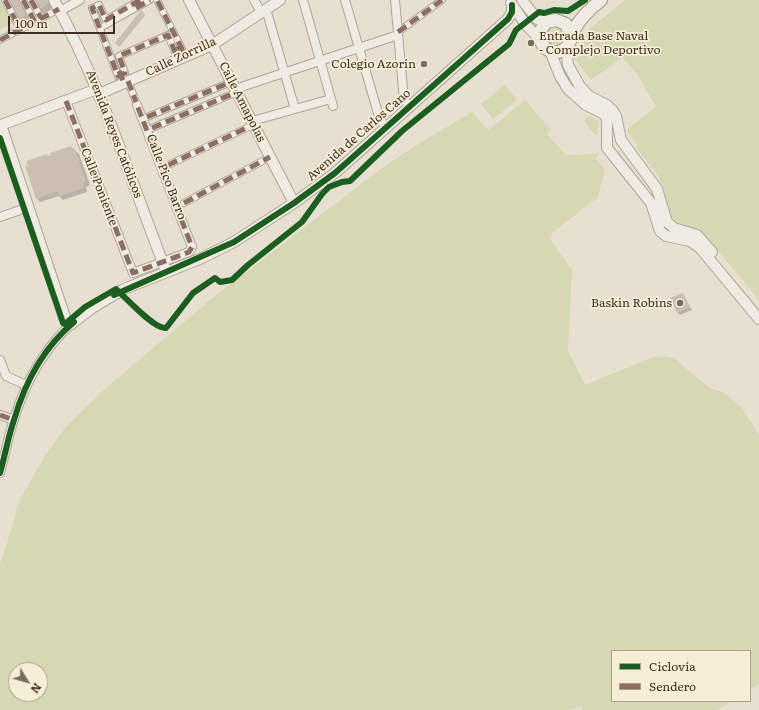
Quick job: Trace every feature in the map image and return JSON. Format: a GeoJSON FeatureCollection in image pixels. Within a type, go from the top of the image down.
{"type":"FeatureCollection","features":[{"type":"Feature","properties":{"kind":"main road"},"geometry":{"type":"LineString","coordinates":[[571,37],[569,28],[562,22],[553,20],[546,22],[540,29],[539,38],[542,46],[550,51],[558,52],[566,48],[580,21],[591,8],[601,0]]}},
{"type":"Feature","properties":{"kind":"main road"},"geometry":{"type":"LineString","coordinates":[[562,22],[591,8]]}},
{"type":"Feature","properties":{"kind":"street"},"geometry":{"type":"LineString","coordinates":[[4,0],[20,29]]}},
{"type":"Feature","properties":{"kind":"street"},"geometry":{"type":"LineString","coordinates":[[23,0],[38,20]]}},
{"type":"Feature","properties":{"kind":"street"},"geometry":{"type":"LineString","coordinates":[[31,0],[38,20]]}},
{"type":"Feature","properties":{"kind":"street"},"geometry":{"type":"LineString","coordinates":[[0,40],[38,20],[58,6],[80,0]]}},
{"type":"Feature","properties":{"kind":"street"},"geometry":{"type":"LineString","coordinates":[[92,0],[124,80]]}},
{"type":"Feature","properties":{"kind":"street"},"geometry":{"type":"LineString","coordinates":[[94,7],[99,5],[106,20],[140,0]]}},
{"type":"Feature","properties":{"kind":"street"},"geometry":{"type":"LineString","coordinates":[[102,27],[150,0]]}},
{"type":"Feature","properties":{"kind":"street"},"geometry":{"type":"LineString","coordinates":[[154,0],[182,53]]}},
{"type":"Feature","properties":{"kind":"street"},"geometry":{"type":"LineString","coordinates":[[157,0],[182,49],[182,53]]}},
{"type":"Feature","properties":{"kind":"street","name":"Calle Amapolas"},"geometry":{"type":"LineString","coordinates":[[188,0],[294,203]]}},
{"type":"Feature","properties":{"kind":"street"},"geometry":{"type":"LineString","coordinates":[[254,0],[263,11],[285,72],[295,109]]}},
{"type":"Feature","properties":{"kind":"street","name":"Calle Zorrilla"},"geometry":{"type":"LineString","coordinates":[[0,125],[66,101],[98,92],[182,53],[212,45],[280,0]]}},
{"type":"Feature","properties":{"kind":"street"},"geometry":{"type":"LineString","coordinates":[[168,165],[252,123],[295,109],[332,103],[303,0]]}},
{"type":"Feature","properties":{"kind":"street"},"geometry":{"type":"LineString","coordinates":[[345,0],[380,120],[387,127]]}},
{"type":"Feature","properties":{"kind":"street"},"geometry":{"type":"LineString","coordinates":[[395,0],[404,100],[409,106]]}},
{"type":"Feature","properties":{"kind":"street"},"geometry":{"type":"LineString","coordinates":[[147,117],[321,61],[398,33],[442,0]]}},
{"type":"Feature","properties":{"kind":"street"},"geometry":{"type":"LineString","coordinates":[[514,2],[508,19],[522,19]]}},
{"type":"Feature","properties":{"kind":"street"},"geometry":{"type":"LineString","coordinates":[[514,2],[522,19],[539,38]]}},
{"type":"Feature","properties":{"kind":"street"},"geometry":{"type":"LineString","coordinates":[[514,2],[537,19],[546,22]]}},
{"type":"Feature","properties":{"kind":"street","name":"Avenida Reyes Católicos"},"geometry":{"type":"LineString","coordinates":[[58,6],[77,43],[98,92],[165,267]]}},
{"type":"Feature","properties":{"kind":"street"},"geometry":{"type":"LineString","coordinates":[[94,7],[92,8],[118,76],[124,80]]}},
{"type":"Feature","properties":{"kind":"street","name":"Avenida de Carlos Cano"},"geometry":{"type":"LineString","coordinates":[[133,273],[202,258],[234,242],[294,203],[335,173],[508,19]]}},
{"type":"Feature","properties":{"kind":"street"},"geometry":{"type":"LineString","coordinates":[[114,56],[171,32]]}},
{"type":"Feature","properties":{"kind":"street"},"geometry":{"type":"LineString","coordinates":[[124,80],[125,73],[119,56],[168,36],[175,52],[182,53]]}},
{"type":"Feature","properties":{"kind":"street"},"geometry":{"type":"LineString","coordinates":[[566,48],[568,65],[575,80],[589,96],[607,105],[616,116],[621,140],[657,190],[667,222],[674,228],[692,233],[701,238],[759,309]]}},
{"type":"Feature","properties":{"kind":"street"},"geometry":{"type":"LineString","coordinates":[[550,51],[560,76],[568,89],[586,105],[604,114],[607,119],[607,148],[651,203],[660,231],[666,236],[690,241],[700,248],[759,319]]}},
{"type":"Feature","properties":{"kind":"street","name":"Calle Pico Barro"},"geometry":{"type":"LineString","coordinates":[[124,80],[137,103],[192,250]]}},
{"type":"Feature","properties":{"kind":"street"},"geometry":{"type":"LineString","coordinates":[[152,128],[234,88]]}},
{"type":"Feature","properties":{"kind":"street","name":"Calle Poniente"},"geometry":{"type":"LineString","coordinates":[[66,101],[133,273]]}},
{"type":"Feature","properties":{"kind":"street"},"geometry":{"type":"LineString","coordinates":[[0,125],[67,323],[70,325]]}},
{"type":"Feature","properties":{"kind":"street"},"geometry":{"type":"LineString","coordinates":[[184,203],[270,157]]}},
{"type":"Feature","properties":{"kind":"street"},"geometry":{"type":"LineString","coordinates":[[0,217],[29,207]]}},
{"type":"Feature","properties":{"kind":"street","name":"Avenida de Carlos Cano"},"geometry":{"type":"LineString","coordinates":[[0,473],[14,420],[26,385],[52,344],[70,325],[92,308],[192,250]]}},
{"type":"Feature","properties":{"kind":"street"},"geometry":{"type":"LineString","coordinates":[[0,360],[6,376],[26,385]]}},
{"type":"Feature","properties":{"kind":"street"},"geometry":{"type":"LineString","coordinates":[[0,415],[14,420]]}},
{"type":"Feature","properties":{"kind":"green space"},"geometry":{"type":"Polygon","coordinates":[[[0,0],[13,23],[0,30],[0,0]]]}},
{"type":"Feature","properties":{"kind":"green space"},"geometry":{"type":"Polygon","coordinates":[[[625,0],[759,0],[759,300],[701,230],[680,224],[672,218],[660,181],[653,169],[635,147],[638,145],[626,130],[656,107],[637,74],[622,58],[591,80],[574,58],[583,44],[587,31],[625,0]]]}},
{"type":"Feature","properties":{"kind":"green space"},"geometry":{"type":"Polygon","coordinates":[[[555,27],[561,30],[564,36],[561,42],[555,45],[549,42],[546,36],[549,30],[555,27]]]}},
{"type":"Feature","properties":{"kind":"green space"},"geometry":{"type":"Polygon","coordinates":[[[505,85],[517,100],[493,119],[481,104],[505,85]]]}},
{"type":"Feature","properties":{"kind":"green space"},"geometry":{"type":"Polygon","coordinates":[[[525,100],[551,130],[547,134],[566,155],[600,154],[595,158],[604,168],[603,179],[598,197],[551,234],[550,239],[572,270],[568,351],[585,385],[653,357],[664,356],[674,358],[708,387],[726,394],[741,407],[759,435],[759,684],[751,689],[751,650],[611,650],[611,702],[730,702],[717,710],[583,710],[581,706],[569,710],[0,710],[0,566],[20,499],[46,454],[66,427],[108,386],[209,301],[383,167],[472,112],[488,130],[525,100]]]}},
{"type":"Feature","properties":{"kind":"green space"},"geometry":{"type":"Polygon","coordinates":[[[589,116],[599,121],[597,135],[595,135],[584,121],[589,116]]]}},
{"type":"Feature","properties":{"kind":"building"},"geometry":{"type":"Polygon","coordinates":[[[5,0],[22,0],[29,14],[17,21],[5,0]]]}},
{"type":"Feature","properties":{"kind":"building"},"geometry":{"type":"Polygon","coordinates":[[[32,0],[48,0],[50,3],[37,10],[32,0]]]}},
{"type":"Feature","properties":{"kind":"building"},"geometry":{"type":"Polygon","coordinates":[[[141,10],[145,14],[119,47],[115,43],[141,10]]]}},
{"type":"Feature","properties":{"kind":"building"},"geometry":{"type":"Polygon","coordinates":[[[71,146],[72,150],[75,149],[86,181],[83,183],[84,188],[59,196],[57,191],[36,199],[25,166],[28,165],[26,161],[47,154],[48,156],[51,155],[50,153],[71,146]]]}},
{"type":"Feature","properties":{"kind":"building","name":"Baskin Robins"},"geometry":{"type":"Polygon","coordinates":[[[683,293],[690,307],[677,313],[670,298],[683,293]]]}},
{"type":"Feature","properties":{"kind":"marked path"},"geometry":{"type":"LineString","coordinates":[[5,0],[20,29]]}},
{"type":"Feature","properties":{"kind":"marked path"},"geometry":{"type":"LineString","coordinates":[[23,0],[35,22]]}},
{"type":"Feature","properties":{"kind":"marked path"},"geometry":{"type":"LineString","coordinates":[[31,0],[41,18]]}},
{"type":"Feature","properties":{"kind":"marked path"},"geometry":{"type":"LineString","coordinates":[[140,0],[106,20],[99,5],[92,8],[118,76],[125,73],[119,56],[168,35],[175,52],[182,49],[157,0]]}},
{"type":"Feature","properties":{"kind":"marked path"},"geometry":{"type":"LineString","coordinates":[[136,8],[150,0]]}},
{"type":"Feature","properties":{"kind":"marked path"},"geometry":{"type":"LineString","coordinates":[[398,32],[442,0]]}},
{"type":"Feature","properties":{"kind":"marked path"},"geometry":{"type":"LineString","coordinates":[[0,40],[59,9]]}},
{"type":"Feature","properties":{"kind":"marked path"},"geometry":{"type":"LineString","coordinates":[[178,46],[184,57]]}},
{"type":"Feature","properties":{"kind":"marked path"},"geometry":{"type":"LineString","coordinates":[[119,71],[124,83]]}},
{"type":"Feature","properties":{"kind":"marked path"},"geometry":{"type":"LineString","coordinates":[[128,81],[136,102]]}},
{"type":"Feature","properties":{"kind":"marked path"},"geometry":{"type":"LineString","coordinates":[[147,117],[231,82]]}},
{"type":"Feature","properties":{"kind":"marked path"},"geometry":{"type":"LineString","coordinates":[[152,128],[237,92]]}},
{"type":"Feature","properties":{"kind":"marked path"},"geometry":{"type":"LineString","coordinates":[[66,101],[133,273],[189,252],[192,247],[137,105]]}},
{"type":"Feature","properties":{"kind":"marked path"},"geometry":{"type":"LineString","coordinates":[[168,165],[253,125]]}},
{"type":"Feature","properties":{"kind":"marked path"},"geometry":{"type":"LineString","coordinates":[[184,203],[270,157]]}},
{"type":"Feature","properties":{"kind":"marked path"},"geometry":{"type":"LineString","coordinates":[[0,415],[14,420]]}},
{"type":"Feature","properties":{"kind":"cycle path"},"geometry":{"type":"LineString","coordinates":[[0,138],[63,323],[65,324],[85,307],[116,289],[148,319],[155,324],[166,328],[193,293],[215,278],[220,282],[232,280],[248,265],[302,222],[322,194],[329,187],[342,182],[350,181],[402,131],[509,44],[516,30],[539,12],[544,13],[554,10],[568,11],[585,0]]}},
{"type":"Feature","properties":{"kind":"cycle path"},"geometry":{"type":"LineString","coordinates":[[114,295],[234,242],[294,203],[335,173],[508,19],[512,12],[512,5]]}},
{"type":"Feature","properties":{"kind":"cycle path"},"geometry":{"type":"LineString","coordinates":[[0,473],[12,426],[30,379],[45,354],[63,332],[74,322]]}},
{"type":"Feature","properties":{"kind":"place","name":"Entrada Base Naval - Complejo Deportivo"},"geometry":{"type":"Point","coordinates":[531,43]}},
{"type":"Feature","properties":{"kind":"place","name":"Colegio Azorín"},"geometry":{"type":"Point","coordinates":[424,64]}},
{"type":"Feature","properties":{"kind":"place","name":"Baskin Robins"},"geometry":{"type":"Point","coordinates":[680,303]}}]}
